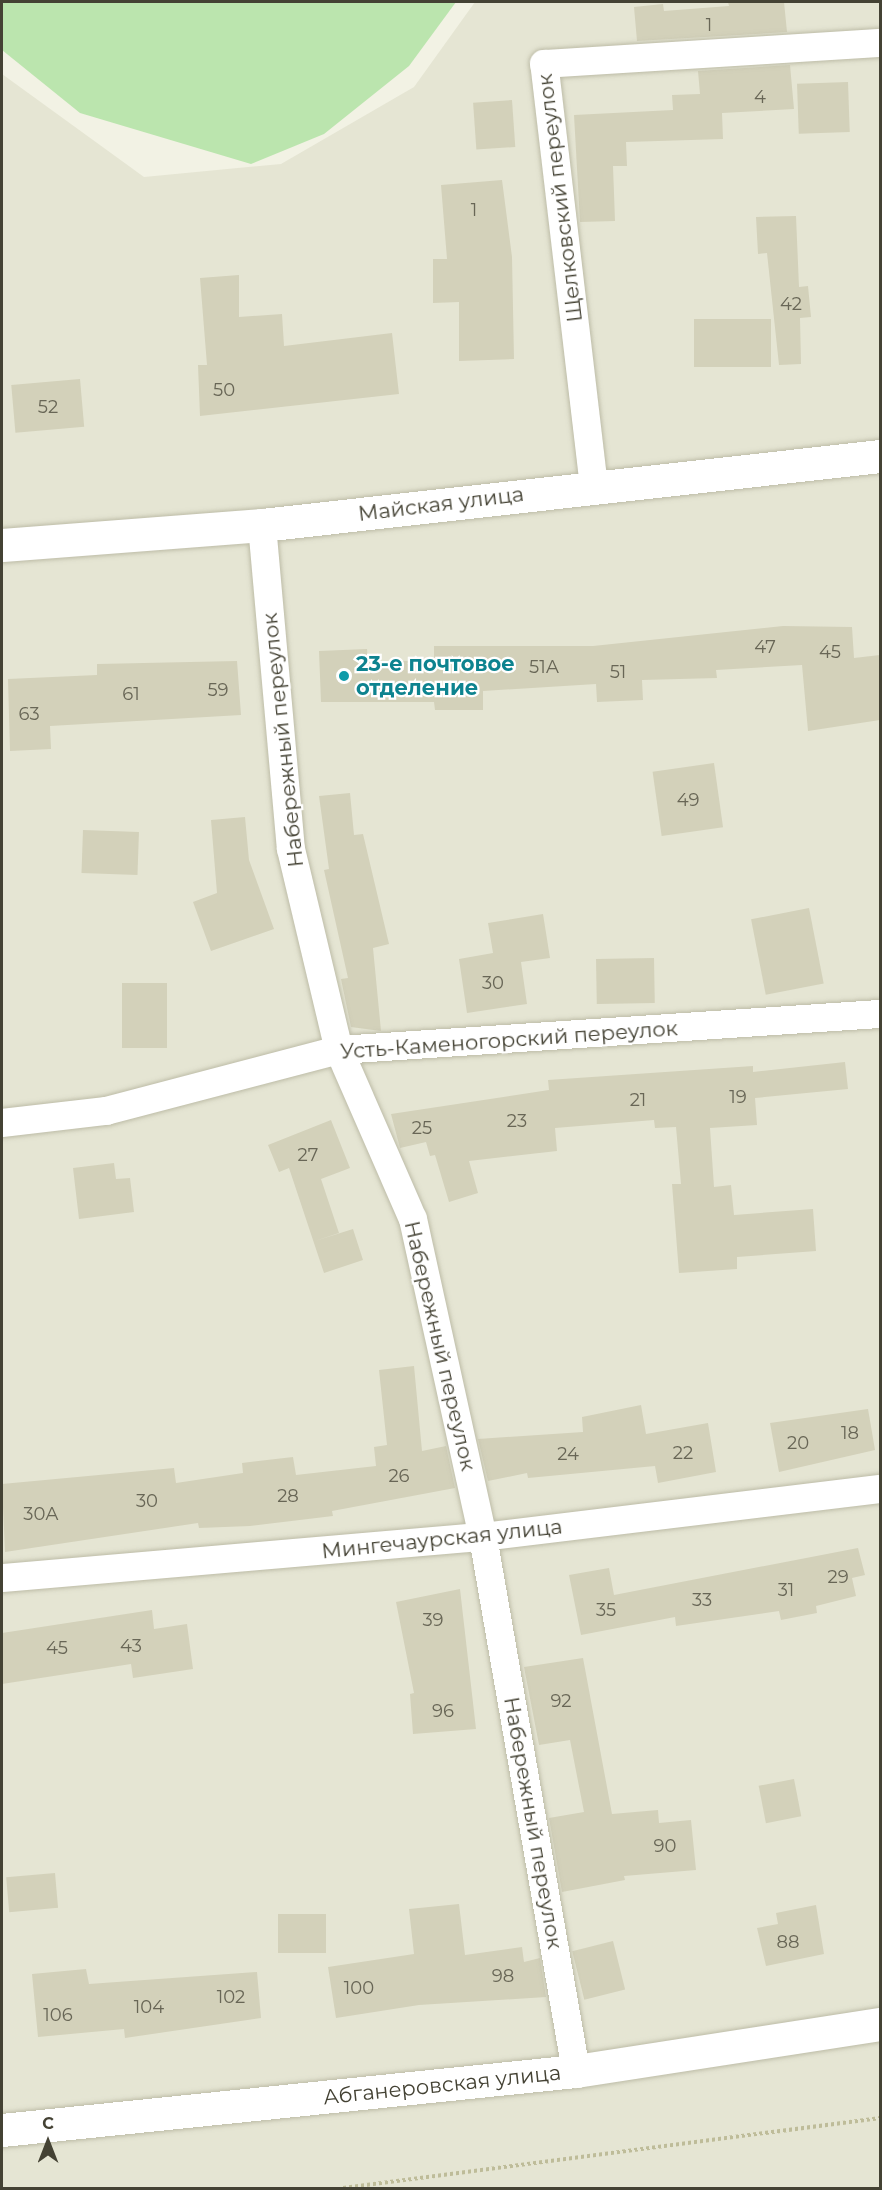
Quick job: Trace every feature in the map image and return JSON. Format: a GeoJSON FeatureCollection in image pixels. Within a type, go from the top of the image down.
{"type":"FeatureCollection","features":[{"type":"Feature","properties":{"kind":"street","name":"Щелковский переулок"},"geometry":{"type":"LineString","coordinates":[[594,487],[543,64],[880,42]]}},
{"type":"Feature","properties":{"kind":"street","name":"Майская улица"},"geometry":{"type":"LineString","coordinates":[[2,545],[262,525],[880,456]]}},
{"type":"Feature","properties":{"kind":"street","name":"Набережный переулок"},"geometry":{"type":"LineString","coordinates":[[262,525],[291,849],[339,1050],[413,1219],[483,1537],[576,2071]]}},
{"type":"Feature","properties":{"kind":"street","name":"Усть-Каменогорский переулок"},"geometry":{"type":"LineString","coordinates":[[2,1123],[106,1111],[339,1050],[880,1014]]}},
{"type":"Feature","properties":{"kind":"street","name":"Мингечаурская улица"},"geometry":{"type":"LineString","coordinates":[[2,1578],[483,1537],[880,1489]]}},
{"type":"Feature","properties":{"kind":"street","name":"Абганеровская улица"},"geometry":{"type":"LineString","coordinates":[[2,2130],[576,2071],[880,2024]]}},
{"type":"Feature","properties":{"kind":"path"},"geometry":{"type":"LineString","coordinates":[[343,2188],[880,2118]]}},
{"type":"Feature","properties":{"kind":"shaded area"},"geometry":{"type":"Polygon","coordinates":[[[475,2],[880,2],[880,2188],[2,2188],[2,74],[144,177],[281,164],[414,87],[475,2]]]}},
{"type":"Feature","properties":{"kind":"green space"},"geometry":{"type":"Polygon","coordinates":[[[2,2],[456,2],[409,66],[324,134],[251,164],[80,113],[2,50],[2,2]]]}},
{"type":"Feature","properties":{"kind":"building"},"geometry":{"type":"Polygon","coordinates":[[[728,2],[784,2],[787,32],[637,41],[634,7],[663,4],[664,11],[729,6],[728,2]]]}},
{"type":"Feature","properties":{"kind":"building"},"geometry":{"type":"Polygon","coordinates":[[[790,65],[794,109],[722,113],[723,139],[626,142],[627,166],[613,166],[615,221],[580,222],[574,115],[673,110],[672,95],[700,94],[698,71],[790,65]]]}},
{"type":"Feature","properties":{"kind":"building"},"geometry":{"type":"Polygon","coordinates":[[[848,82],[850,132],[799,134],[797,84],[848,82]]]}},
{"type":"Feature","properties":{"kind":"building"},"geometry":{"type":"Polygon","coordinates":[[[512,100],[515,147],[476,150],[473,103],[512,100]]]}},
{"type":"Feature","properties":{"kind":"building"},"geometry":{"type":"Polygon","coordinates":[[[502,180],[512,257],[514,359],[459,361],[459,302],[433,303],[433,259],[447,259],[441,185],[502,180]]]}},
{"type":"Feature","properties":{"kind":"building"},"geometry":{"type":"Polygon","coordinates":[[[796,216],[799,287],[808,286],[811,317],[800,318],[801,364],[779,365],[767,253],[758,254],[756,217],[796,216]]]}},
{"type":"Feature","properties":{"kind":"building"},"geometry":{"type":"Polygon","coordinates":[[[239,275],[239,317],[282,314],[284,346],[392,333],[399,394],[200,416],[198,365],[207,365],[200,278],[239,275]]]}},
{"type":"Feature","properties":{"kind":"building"},"geometry":{"type":"Polygon","coordinates":[[[694,319],[771,319],[771,367],[694,367],[694,319]]]}},
{"type":"Feature","properties":{"kind":"building"},"geometry":{"type":"Polygon","coordinates":[[[80,379],[84,427],[15,433],[11,385],[80,379]]]}},
{"type":"Feature","properties":{"kind":"building"},"geometry":{"type":"Polygon","coordinates":[[[783,626],[852,627],[854,658],[880,655],[880,720],[808,731],[802,665],[716,670],[717,678],[642,680],[643,700],[597,702],[596,684],[483,691],[483,710],[435,710],[434,702],[321,702],[319,651],[367,649],[368,662],[434,660],[434,646],[593,646],[783,626]]]}},
{"type":"Feature","properties":{"kind":"building"},"geometry":{"type":"Polygon","coordinates":[[[237,661],[241,715],[50,726],[51,749],[10,751],[8,679],[97,675],[97,664],[237,661]]]}},
{"type":"Feature","properties":{"kind":"building"},"geometry":{"type":"Polygon","coordinates":[[[714,763],[723,827],[662,836],[653,772],[714,763]]]}},
{"type":"Feature","properties":{"kind":"building"},"geometry":{"type":"Polygon","coordinates":[[[350,793],[354,835],[363,834],[389,944],[373,948],[381,1031],[351,1027],[341,979],[348,978],[324,870],[329,869],[319,796],[350,793]]]}},
{"type":"Feature","properties":{"kind":"building"},"geometry":{"type":"Polygon","coordinates":[[[245,817],[249,860],[274,929],[211,951],[193,902],[217,893],[211,820],[245,817]]]}},
{"type":"Feature","properties":{"kind":"building"},"geometry":{"type":"Polygon","coordinates":[[[83,830],[139,832],[137,875],[81,873],[83,830]]]}},
{"type":"Feature","properties":{"kind":"building"},"geometry":{"type":"Polygon","coordinates":[[[809,908],[824,984],[766,995],[751,919],[809,908]]]}},
{"type":"Feature","properties":{"kind":"building"},"geometry":{"type":"Polygon","coordinates":[[[543,914],[550,958],[521,962],[527,1004],[467,1013],[459,959],[493,953],[488,923],[543,914]]]}},
{"type":"Feature","properties":{"kind":"building"},"geometry":{"type":"Polygon","coordinates":[[[654,958],[655,1003],[597,1004],[596,959],[654,958]]]}},
{"type":"Feature","properties":{"kind":"building"},"geometry":{"type":"Polygon","coordinates":[[[122,983],[167,983],[167,1048],[122,1048],[122,983]]]}},
{"type":"Feature","properties":{"kind":"building"},"geometry":{"type":"Polygon","coordinates":[[[845,1062],[848,1089],[755,1098],[757,1125],[710,1128],[714,1187],[731,1185],[734,1215],[813,1209],[816,1251],[737,1257],[737,1269],[679,1273],[672,1184],[681,1184],[676,1127],[655,1128],[654,1120],[555,1128],[557,1151],[469,1161],[478,1193],[449,1202],[435,1155],[430,1156],[426,1142],[400,1148],[391,1114],[549,1090],[548,1080],[753,1066],[753,1072],[845,1062]]]}},
{"type":"Feature","properties":{"kind":"building"},"geometry":{"type":"Polygon","coordinates":[[[331,1120],[350,1168],[321,1179],[339,1233],[315,1241],[353,1229],[363,1260],[324,1273],[289,1168],[279,1172],[268,1145],[331,1120]]]}},
{"type":"Feature","properties":{"kind":"building"},"geometry":{"type":"Polygon","coordinates":[[[114,1163],[116,1179],[130,1178],[134,1212],[79,1219],[73,1168],[114,1163]]]}},
{"type":"Feature","properties":{"kind":"building"},"geometry":{"type":"Polygon","coordinates":[[[414,1366],[422,1451],[446,1446],[455,1488],[332,1511],[333,1516],[250,1526],[199,1528],[198,1523],[5,1552],[2,1484],[174,1468],[176,1483],[243,1473],[242,1463],[293,1457],[296,1475],[376,1466],[374,1447],[387,1445],[379,1370],[414,1366]]]}},
{"type":"Feature","properties":{"kind":"building"},"geometry":{"type":"Polygon","coordinates":[[[641,1405],[646,1434],[708,1423],[716,1472],[658,1483],[655,1466],[528,1478],[527,1473],[488,1481],[478,1439],[583,1432],[582,1417],[641,1405]]]}},
{"type":"Feature","properties":{"kind":"building"},"geometry":{"type":"Polygon","coordinates":[[[868,1409],[875,1450],[779,1472],[770,1423],[868,1409]]]}},
{"type":"Feature","properties":{"kind":"building"},"geometry":{"type":"Polygon","coordinates":[[[858,1548],[865,1575],[852,1578],[856,1596],[816,1606],[817,1613],[781,1620],[779,1611],[676,1626],[675,1617],[581,1635],[569,1575],[609,1568],[614,1595],[858,1548]]]}},
{"type":"Feature","properties":{"kind":"building"},"geometry":{"type":"Polygon","coordinates":[[[460,1589],[476,1729],[413,1734],[410,1694],[414,1693],[396,1602],[460,1589]]]}},
{"type":"Feature","properties":{"kind":"building"},"geometry":{"type":"Polygon","coordinates":[[[152,1610],[154,1629],[187,1624],[193,1669],[133,1678],[131,1664],[2,1684],[2,1633],[152,1610]]]}},
{"type":"Feature","properties":{"kind":"building"},"geometry":{"type":"Polygon","coordinates":[[[583,1658],[612,1814],[658,1810],[659,1823],[691,1820],[696,1870],[624,1876],[625,1880],[562,1892],[549,1818],[584,1812],[570,1740],[539,1745],[524,1667],[583,1658]]]}},
{"type":"Feature","properties":{"kind":"building"},"geometry":{"type":"Polygon","coordinates":[[[794,1779],[801,1816],[766,1823],[759,1786],[794,1779]]]}},
{"type":"Feature","properties":{"kind":"building"},"geometry":{"type":"Polygon","coordinates":[[[55,1873],[58,1908],[9,1912],[6,1877],[55,1873]]]}},
{"type":"Feature","properties":{"kind":"building"},"geometry":{"type":"Polygon","coordinates":[[[459,1904],[465,1955],[522,1947],[524,1962],[540,1958],[546,1997],[419,2005],[336,2018],[328,1967],[414,1954],[409,1909],[459,1904]]]}},
{"type":"Feature","properties":{"kind":"building"},"geometry":{"type":"Polygon","coordinates":[[[816,1905],[824,1954],[766,1966],[757,1928],[778,1924],[776,1913],[816,1905]]]}},
{"type":"Feature","properties":{"kind":"building"},"geometry":{"type":"Polygon","coordinates":[[[278,1914],[326,1914],[326,1953],[278,1953],[278,1914]]]}},
{"type":"Feature","properties":{"kind":"building"},"geometry":{"type":"Polygon","coordinates":[[[613,1941],[625,1990],[584,2000],[572,1951],[613,1941]]]}},
{"type":"Feature","properties":{"kind":"building"},"geometry":{"type":"Polygon","coordinates":[[[86,1969],[89,1984],[257,1972],[261,2018],[125,2038],[124,2029],[38,2037],[32,1974],[86,1969]]]}},
{"type":"Feature","properties":{"kind":"place","name":"23-е почтовое отделение"},"geometry":{"type":"Point","coordinates":[344,676]}}]}
